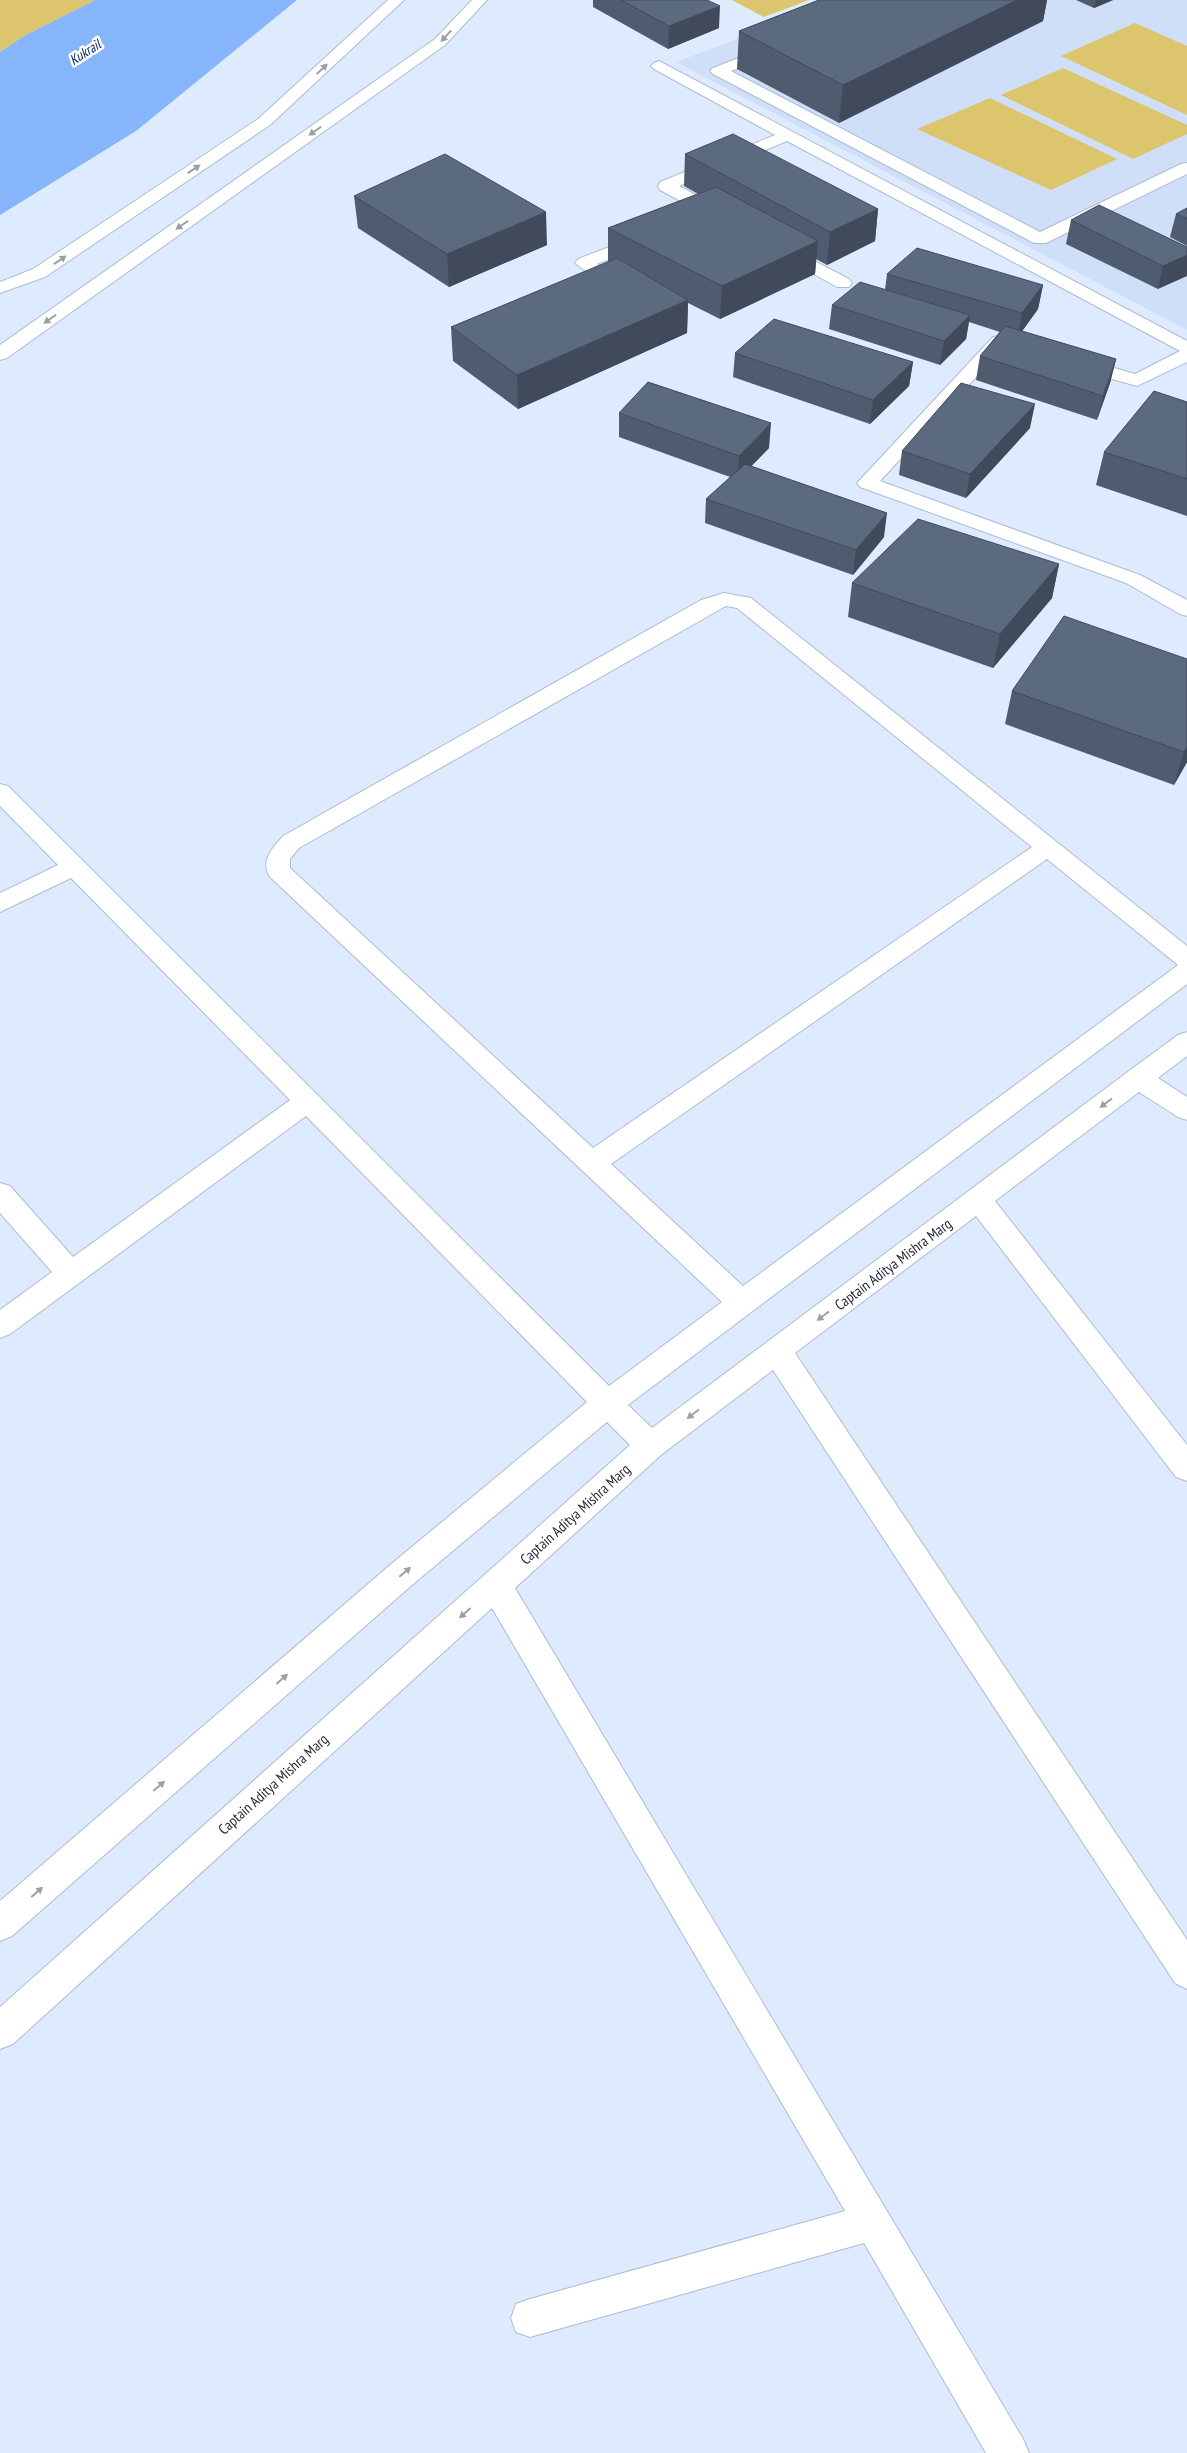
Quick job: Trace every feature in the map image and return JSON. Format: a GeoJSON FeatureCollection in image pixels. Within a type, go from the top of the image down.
{"type":"FeatureCollection","features":[{"type":"Feature","properties":{"kind":"street"},"geometry":{"type":"LineString","coordinates":[[0,288],[40,274],[264,122],[397,0]]}},
{"type":"Feature","properties":{"kind":"street"},"geometry":{"type":"LineString","coordinates":[[0,354],[440,42],[480,0]]}},
{"type":"Feature","properties":{"kind":"street"},"geometry":{"type":"LineString","coordinates":[[790,43],[718,71],[1040,239],[1187,168]]}},
{"type":"Feature","properties":{"kind":"street"},"geometry":{"type":"LineString","coordinates":[[659,66],[1187,348]]}},
{"type":"Feature","properties":{"kind":"street"},"geometry":{"type":"LineString","coordinates":[[738,225],[666,186],[788,135]]}},
{"type":"Feature","properties":{"kind":"street"},"geometry":{"type":"LineString","coordinates":[[693,218],[712,211]]}},
{"type":"Feature","properties":{"kind":"street"},"geometry":{"type":"LineString","coordinates":[[600,293],[617,286],[584,263],[657,233]]}},
{"type":"Feature","properties":{"kind":"street"},"geometry":{"type":"LineString","coordinates":[[764,240],[843,283]]}},
{"type":"Feature","properties":{"kind":"street"},"geometry":{"type":"LineString","coordinates":[[1026,349],[999,341],[867,484],[1132,579],[1187,609]]}},
{"type":"Feature","properties":{"kind":"street"},"geometry":{"type":"LineString","coordinates":[[1063,359],[1137,380],[1187,355]]}},
{"type":"Feature","properties":{"kind":"street"},"geometry":{"type":"LineString","coordinates":[[742,1303],[278,871],[278,857],[291,842],[700,610],[724,599],[744,603],[1187,959]]}},
{"type":"Feature","properties":{"kind":"street"},"geometry":{"type":"LineString","coordinates":[[0,792],[650,1446]]}},
{"type":"Feature","properties":{"kind":"street"},"geometry":{"type":"LineString","coordinates":[[592,1163],[1048,847]]}},
{"type":"Feature","properties":{"kind":"street"},"geometry":{"type":"LineString","coordinates":[[0,903],[74,867]]}},
{"type":"Feature","properties":{"kind":"street"},"geometry":{"type":"LineString","coordinates":[[0,1924],[401,1575],[608,1404],[1187,971]]}},
{"type":"Feature","properties":{"kind":"street","name":"Captain Aditya Mishra Marg"},"geometry":{"type":"LineString","coordinates":[[0,2031],[650,1446],[1187,1042]]}},
{"type":"Feature","properties":{"kind":"street"},"geometry":{"type":"LineString","coordinates":[[1138,1078],[1187,1110]]}},
{"type":"Feature","properties":{"kind":"street"},"geometry":{"type":"LineString","coordinates":[[0,1326],[307,1101]]}},
{"type":"Feature","properties":{"kind":"street"},"geometry":{"type":"LineString","coordinates":[[0,1194],[71,1274]]}},
{"type":"Feature","properties":{"kind":"street"},"geometry":{"type":"LineString","coordinates":[[978,1199],[1187,1468]]}},
{"type":"Feature","properties":{"kind":"street"},"geometry":{"type":"LineString","coordinates":[[777,1351],[1187,1971]]}},
{"type":"Feature","properties":{"kind":"street"},"geometry":{"type":"LineString","coordinates":[[496,1585],[1009,2453]]}},
{"type":"Feature","properties":{"kind":"street"},"geometry":{"type":"LineString","coordinates":[[530,2318],[872,2222]]}},
{"type":"Feature","properties":{"kind":"shaded area"},"geometry":{"type":"Polygon","coordinates":[[[0,0],[95,0],[24,36],[0,52],[0,0]]]}},
{"type":"Feature","properties":{"kind":"shaded area"},"geometry":{"type":"Polygon","coordinates":[[[732,0],[809,0],[764,17],[732,0]]]}},
{"type":"Feature","properties":{"kind":"shaded area"},"geometry":{"type":"Polygon","coordinates":[[[841,0],[1187,0],[1187,330],[676,62],[841,0]]]}},
{"type":"Feature","properties":{"kind":"shaded area"},"geometry":{"type":"Polygon","coordinates":[[[1135,23],[1187,46],[1187,115],[1061,56],[1135,23]]]}},
{"type":"Feature","properties":{"kind":"shaded area"},"geometry":{"type":"Polygon","coordinates":[[[1063,68],[1187,125],[1187,134],[1133,159],[1001,95],[1063,68]]]}},
{"type":"Feature","properties":{"kind":"shaded area"},"geometry":{"type":"Polygon","coordinates":[[[990,98],[1117,159],[1051,190],[917,129],[990,98]]]}},
{"type":"Feature","properties":{"kind":"water","name":"Kukrail"},"geometry":{"type":"Polygon","coordinates":[[[95,0],[297,0],[136,131],[0,215],[0,52],[24,36],[95,0]]]}},
{"type":"Feature","properties":{"kind":"building"},"geometry":{"type":"Polygon","coordinates":[[[621,0],[707,0],[720,6],[669,26],[621,0]]]}},
{"type":"Feature","properties":{"kind":"building"},"geometry":{"type":"Polygon","coordinates":[[[819,0],[1017,0],[843,85],[739,31],[819,0]]]}},
{"type":"Feature","properties":{"kind":"building"},"geometry":{"type":"Polygon","coordinates":[[[733,134],[878,209],[830,232],[685,154],[733,134]]]}},
{"type":"Feature","properties":{"kind":"building"},"geometry":{"type":"Polygon","coordinates":[[[445,154],[546,212],[447,254],[354,196],[445,154]]]}},
{"type":"Feature","properties":{"kind":"building"},"geometry":{"type":"Polygon","coordinates":[[[716,187],[818,241],[722,286],[608,228],[716,187]]]}},
{"type":"Feature","properties":{"kind":"building"},"geometry":{"type":"Polygon","coordinates":[[[1099,205],[1187,247],[1187,255],[1163,266],[1071,220],[1099,205]]]}},
{"type":"Feature","properties":{"kind":"building"},"geometry":{"type":"Polygon","coordinates":[[[1187,208],[1187,219],[1176,214],[1187,208]]]}},
{"type":"Feature","properties":{"kind":"building"},"geometry":{"type":"Polygon","coordinates":[[[917,248],[1043,285],[1022,313],[887,274],[917,248]]]}},
{"type":"Feature","properties":{"kind":"building"},"geometry":{"type":"Polygon","coordinates":[[[617,258],[688,300],[517,375],[451,327],[617,258]]]}},
{"type":"Feature","properties":{"kind":"building"},"geometry":{"type":"Polygon","coordinates":[[[860,282],[970,315],[944,341],[832,305],[860,282]]]}},
{"type":"Feature","properties":{"kind":"building"},"geometry":{"type":"Polygon","coordinates":[[[774,319],[913,362],[873,400],[735,353],[774,319]]]}},
{"type":"Feature","properties":{"kind":"building"},"geometry":{"type":"Polygon","coordinates":[[[1005,326],[1116,359],[1103,396],[980,356],[1005,326]]]}},
{"type":"Feature","properties":{"kind":"building"},"geometry":{"type":"Polygon","coordinates":[[[648,382],[771,423],[739,456],[619,413],[648,382]]]}},
{"type":"Feature","properties":{"kind":"building"},"geometry":{"type":"Polygon","coordinates":[[[961,383],[1035,404],[970,474],[902,451],[961,383]]]}},
{"type":"Feature","properties":{"kind":"building"},"geometry":{"type":"Polygon","coordinates":[[[1154,391],[1187,402],[1187,479],[1104,452],[1154,391]]]}},
{"type":"Feature","properties":{"kind":"building"},"geometry":{"type":"Polygon","coordinates":[[[745,464],[887,513],[856,550],[706,499],[745,464]]]}},
{"type":"Feature","properties":{"kind":"building"},"geometry":{"type":"Polygon","coordinates":[[[918,519],[1059,564],[1000,634],[852,583],[918,519]]]}},
{"type":"Feature","properties":{"kind":"building"},"geometry":{"type":"Polygon","coordinates":[[[1064,616],[1187,659],[1187,747],[1184,752],[1012,691],[1064,616]]]}}]}
